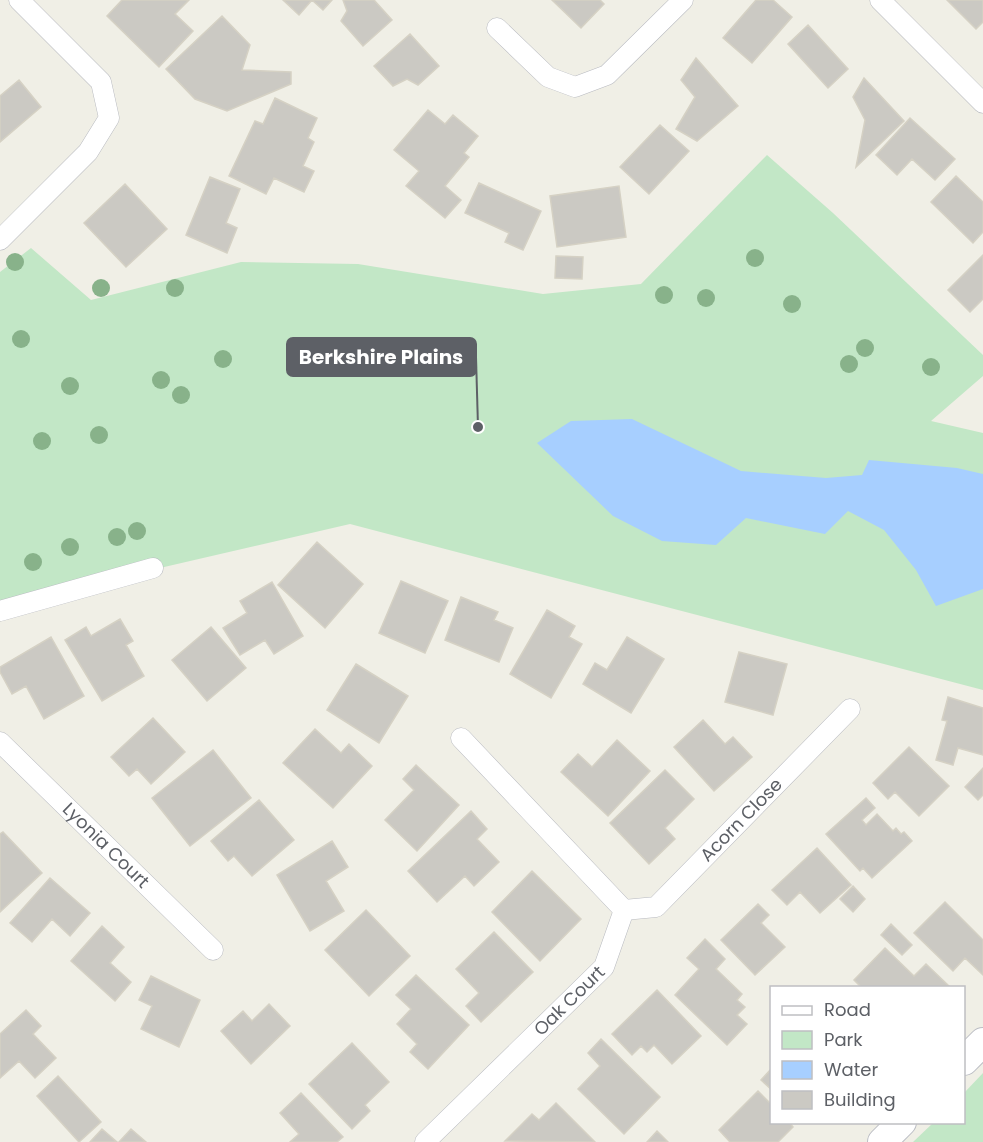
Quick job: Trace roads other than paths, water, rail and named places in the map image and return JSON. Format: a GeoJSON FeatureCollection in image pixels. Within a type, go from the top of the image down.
{"type":"FeatureCollection","features":[{"type":"Feature","properties":{"kind":"main road"},"geometry":{"type":"LineString","coordinates":[[965,1059],[983,1042]]}},
{"type":"Feature","properties":{"kind":"main road"},"geometry":{"type":"LineString","coordinates":[[882,1142],[900,1124]]}},
{"type":"Feature","properties":{"kind":"street"},"geometry":{"type":"LineString","coordinates":[[0,240],[88,152],[109,118],[100,82],[19,0]]}},
{"type":"Feature","properties":{"kind":"street"},"geometry":{"type":"LineString","coordinates":[[497,28],[549,77],[575,87],[607,75],[683,0]]}},
{"type":"Feature","properties":{"kind":"street"},"geometry":{"type":"LineString","coordinates":[[880,0],[983,103]]}},
{"type":"Feature","properties":{"kind":"street"},"geometry":{"type":"LineString","coordinates":[[0,610],[153,568]]}},
{"type":"Feature","properties":{"kind":"street","name":"Acorn Close"},"geometry":{"type":"LineString","coordinates":[[624,910],[656,907],[850,709]]}},
{"type":"Feature","properties":{"kind":"street"},"geometry":{"type":"LineString","coordinates":[[461,738],[624,910]]}},
{"type":"Feature","properties":{"kind":"street","name":"Lyonia Court"},"geometry":{"type":"LineString","coordinates":[[0,742],[213,950]]}},
{"type":"Feature","properties":{"kind":"street","name":"Oak Court"},"geometry":{"type":"LineString","coordinates":[[425,1142],[604,967],[624,910]]}},
{"type":"Feature","properties":{"kind":"water"},"geometry":{"type":"Polygon","coordinates":[[[632,419],[741,471],[826,478],[862,475],[869,460],[957,468],[983,474],[983,589],[936,606],[916,570],[884,530],[848,511],[825,534],[746,518],[716,545],[662,541],[613,516],[537,443],[571,421],[632,419]]]}},
{"type":"Feature","properties":{"kind":"place","name":"Berkshire Plains"},"geometry":{"type":"Point","coordinates":[478,427]}}]}
